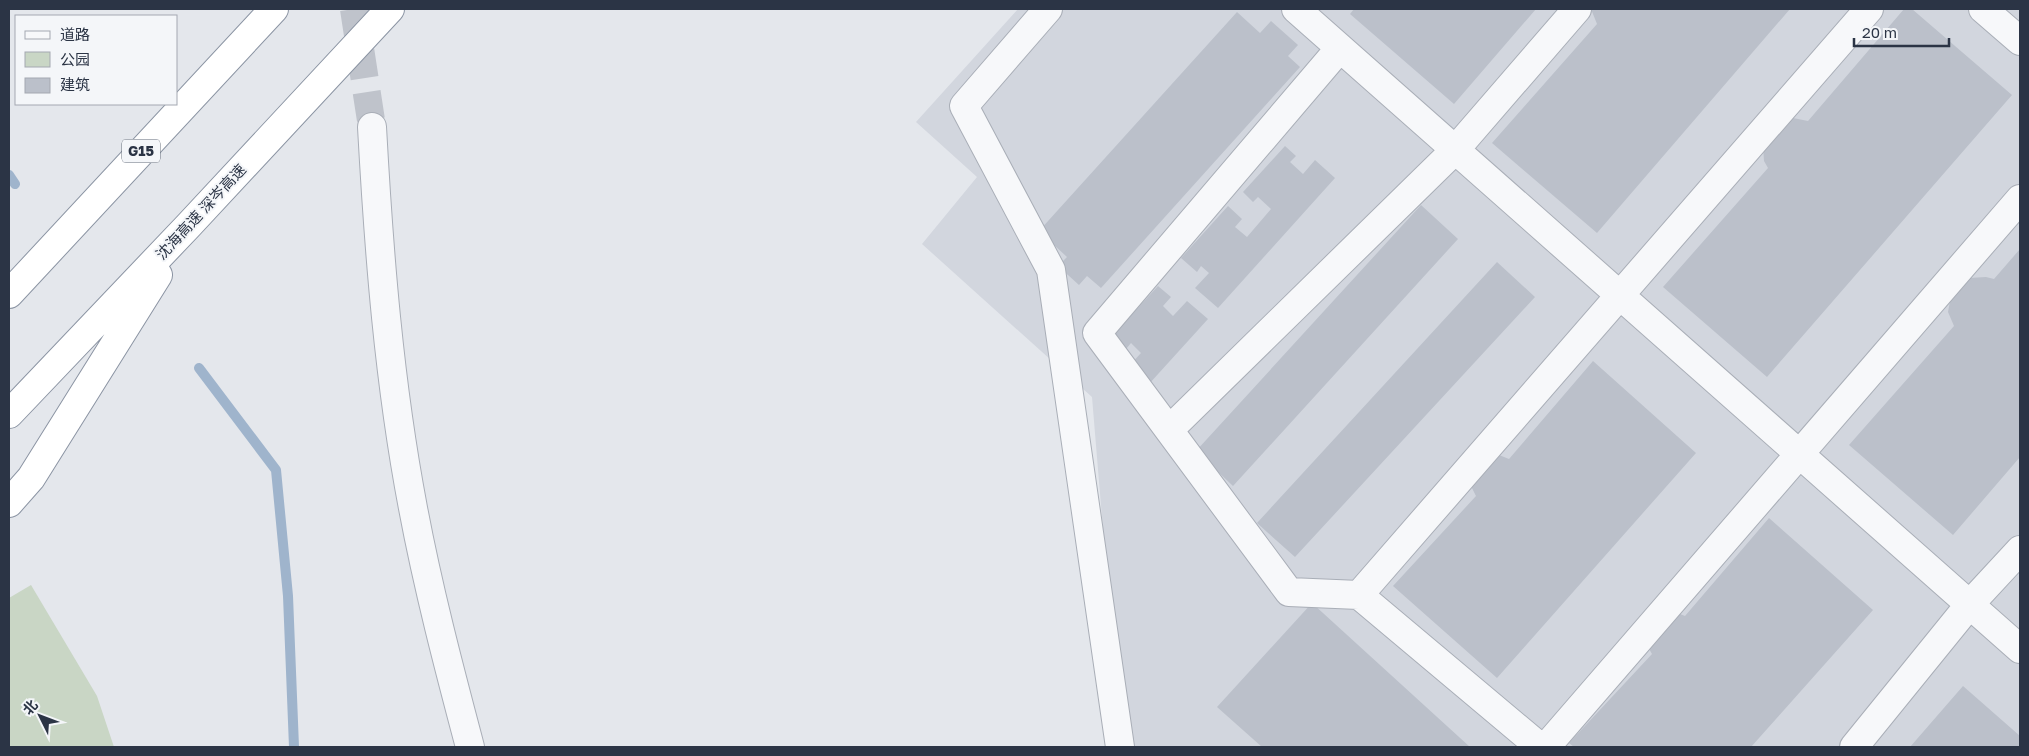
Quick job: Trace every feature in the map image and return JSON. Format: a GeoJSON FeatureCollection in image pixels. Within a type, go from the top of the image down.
{"type":"FeatureCollection","features":[{"type":"Feature","properties":{"kind":"highway","name":"G15"},"geometry":{"type":"LineString","coordinates":[[9,294],[274,9]]}},
{"type":"Feature","properties":{"kind":"highway","name":"沈海高速 深岑高速"},"geometry":{"type":"LineString","coordinates":[[9,414],[189,225],[390,9]]}},
{"type":"Feature","properties":{"kind":"highway"},"geometry":{"type":"LineString","coordinates":[[9,503],[31,478],[189,225]]}},
{"type":"Feature","properties":{"kind":"street"},"geometry":{"type":"LineString","coordinates":[[1048,9],[964,106],[1051,270],[1120,747]]}},
{"type":"Feature","properties":{"kind":"street"},"geometry":{"type":"LineString","coordinates":[[1169,430],[1456,150],[1577,9]]}},
{"type":"Feature","properties":{"kind":"street"},"geometry":{"type":"LineString","coordinates":[[1360,595],[1868,9]]}},
{"type":"Feature","properties":{"kind":"street"},"geometry":{"type":"LineString","coordinates":[[1984,9],[2020,41]]}},
{"type":"Feature","properties":{"kind":"street"},"geometry":{"type":"LineString","coordinates":[[1299,10],[2020,649]]}},
{"type":"Feature","properties":{"kind":"street"},"geometry":{"type":"LineString","coordinates":[[1340,48],[1098,332],[1289,592],[1360,595],[1540,747]]}},
{"type":"Feature","properties":{"kind":"street"},"geometry":{"type":"LineString","coordinates":[[372,127],[379,255],[393,381],[411,497],[440,631],[470,747]]}},
{"type":"Feature","properties":{"kind":"street"},"geometry":{"type":"LineString","coordinates":[[1546,747],[2020,199]]}},
{"type":"Feature","properties":{"kind":"street"},"geometry":{"type":"LineString","coordinates":[[1854,747],[1970,604],[2020,550]]}},
{"type":"Feature","properties":{"kind":"shaded area"},"geometry":{"type":"Polygon","coordinates":[[[1018,9],[2020,9],[2020,747],[1121,747],[1092,397],[922,244],[977,177],[916,122],[1018,9]]]}},
{"type":"Feature","properties":{"kind":"green space"},"geometry":{"type":"Polygon","coordinates":[[[31,585],[97,696],[114,747],[9,747],[9,598],[31,585]]]}},
{"type":"Feature","properties":{"kind":"building"},"geometry":{"type":"Polygon","coordinates":[[[1354,9],[1536,9],[1454,104],[1350,14],[1354,9]]]}},
{"type":"Feature","properties":{"kind":"building"},"geometry":{"type":"Polygon","coordinates":[[[1591,9],[1790,9],[1597,233],[1492,143],[1597,24],[1591,9]]]}},
{"type":"Feature","properties":{"kind":"building"},"geometry":{"type":"Polygon","coordinates":[[[1904,9],[1912,9],[2012,95],[1767,377],[1663,287],[1768,168],[1764,161],[1763,146],[1784,120],[1793,118],[1808,121],[1904,9]]]}},
{"type":"Feature","properties":{"kind":"building"},"geometry":{"type":"Polygon","coordinates":[[[1237,12],[1260,33],[1271,21],[1298,45],[1288,56],[1300,67],[1101,288],[1087,276],[1079,285],[1058,266],[1067,257],[1039,231],[1237,12]]]}},
{"type":"Feature","properties":{"kind":"building"},"geometry":{"type":"Polygon","coordinates":[[[1285,146],[1296,156],[1290,162],[1303,174],[1315,160],[1335,178],[1218,308],[1195,288],[1209,273],[1201,266],[1197,272],[1181,258],[1228,206],[1242,219],[1235,227],[1247,237],[1271,209],[1258,197],[1253,202],[1243,192],[1285,146]]]}},
{"type":"Feature","properties":{"kind":"building"},"geometry":{"type":"Polygon","coordinates":[[[1421,205],[1458,239],[1233,486],[1196,451],[1421,205]]]}},
{"type":"Feature","properties":{"kind":"building"},"geometry":{"type":"Polygon","coordinates":[[[2020,249],[2020,457],[1953,535],[1849,445],[1954,326],[1948,312],[1951,296],[1969,278],[1986,277],[1994,279],[2020,249]]]}},
{"type":"Feature","properties":{"kind":"building"},"geometry":{"type":"Polygon","coordinates":[[[1497,262],[1535,297],[1295,557],[1257,523],[1497,262]]]}},
{"type":"Feature","properties":{"kind":"building"},"geometry":{"type":"Polygon","coordinates":[[[1158,286],[1171,297],[1163,306],[1173,316],[1187,301],[1208,319],[1149,384],[1129,366],[1141,353],[1131,343],[1126,349],[1112,336],[1158,286]]]}},
{"type":"Feature","properties":{"kind":"building"},"geometry":{"type":"Polygon","coordinates":[[[1593,361],[1696,453],[1497,678],[1393,586],[1476,496],[1470,484],[1491,456],[1499,455],[1509,459],[1593,361]]]}},
{"type":"Feature","properties":{"kind":"building"},"geometry":{"type":"Polygon","coordinates":[[[1769,518],[1873,610],[1751,747],[1574,747],[1569,743],[1652,654],[1648,647],[1675,612],[1685,616],[1769,518]]]}},
{"type":"Feature","properties":{"kind":"building"},"geometry":{"type":"Polygon","coordinates":[[[1312,603],[1470,747],[1262,747],[1217,707],[1312,603]]]}},
{"type":"Feature","properties":{"kind":"building"},"geometry":{"type":"Polygon","coordinates":[[[1963,686],[2020,736],[2020,747],[1910,747],[1963,686]]]}},
{"type":"Feature","properties":{"kind":"waterway"},"geometry":{"type":"LineString","coordinates":[[9,175],[15,184]]}},
{"type":"Feature","properties":{"kind":"waterway"},"geometry":{"type":"LineString","coordinates":[[199,368],[276,470],[288,596],[294,747]]}},
{"type":"Feature","properties":{"kind":"tunnel"},"geometry":{"type":"LineString","coordinates":[[354,9],[372,127]]}}]}
